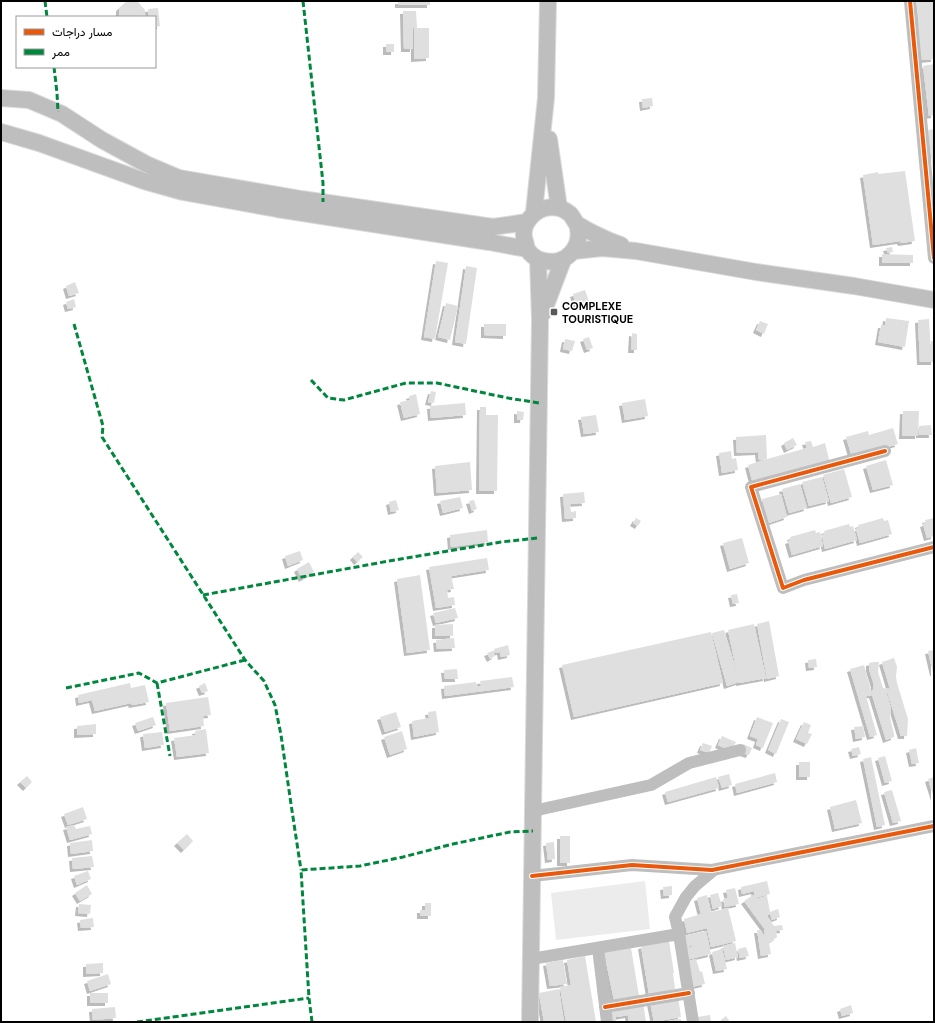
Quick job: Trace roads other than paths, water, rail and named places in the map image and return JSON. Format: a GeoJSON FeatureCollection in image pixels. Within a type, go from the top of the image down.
{"type":"FeatureCollection","features":[{"type":"Feature","properties":{"kind":"main road"},"geometry":{"type":"LineString","coordinates":[[530,1022],[540,320],[533,254],[523,237],[524,231],[531,217],[545,116],[548,1]]}},
{"type":"Feature","properties":{"kind":"main road"},"geometry":{"type":"LineString","coordinates":[[1,98],[29,100],[62,114],[102,140],[146,164],[179,178],[301,199],[493,227],[531,217],[547,207],[565,210],[571,215],[577,224],[579,230],[578,240],[568,256],[540,320]]}},
{"type":"Feature","properties":{"kind":"main road"},"geometry":{"type":"LineString","coordinates":[[545,116],[558,208]]}},
{"type":"Feature","properties":{"kind":"main road"},"geometry":{"type":"LineString","coordinates":[[1,132],[39,143],[144,181],[183,192],[277,209],[482,241],[533,254],[547,262],[557,262],[568,256],[602,248],[636,251],[756,272],[847,285],[934,300]]}},
{"type":"Feature","properties":{"kind":"main road"},"geometry":{"type":"LineString","coordinates":[[577,224],[603,238],[636,251]]}},
{"type":"Feature","properties":{"kind":"street"},"geometry":{"type":"LineString","coordinates":[[910,1],[934,258]]}},
{"type":"Feature","properties":{"kind":"street"},"geometry":{"type":"LineString","coordinates":[[885,451],[751,487],[783,588],[804,580],[934,547]]}},
{"type":"Feature","properties":{"kind":"street"},"geometry":{"type":"LineString","coordinates":[[533,811],[651,785],[689,763],[740,750]]}},
{"type":"Feature","properties":{"kind":"street"},"geometry":{"type":"LineString","coordinates":[[532,876],[632,865],[714,870],[934,826]]}},
{"type":"Feature","properties":{"kind":"street"},"geometry":{"type":"LineString","coordinates":[[693,1022],[675,917],[686,897],[695,886],[714,870]]}},
{"type":"Feature","properties":{"kind":"street"},"geometry":{"type":"LineString","coordinates":[[531,959],[679,934]]}},
{"type":"Feature","properties":{"kind":"street"},"geometry":{"type":"LineString","coordinates":[[598,948],[607,1022]]}},
{"type":"Feature","properties":{"kind":"street"},"geometry":{"type":"LineString","coordinates":[[605,1007],[689,993]]}},
{"type":"Feature","properties":{"kind":"place","name":"COMPLEXE TOURISTIQUE"},"geometry":{"type":"Point","coordinates":[554,312]}}]}
